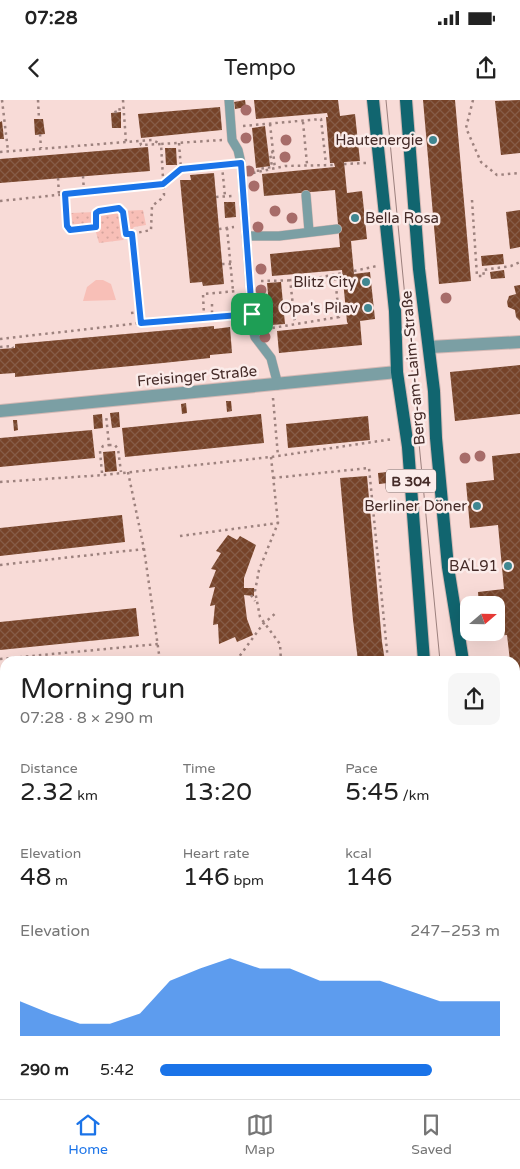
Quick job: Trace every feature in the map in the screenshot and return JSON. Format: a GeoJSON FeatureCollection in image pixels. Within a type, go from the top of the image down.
{"type":"FeatureCollection","features":[{"type":"Feature","properties":{"kind":"main road","name":"Berg-am-Laim-Straße"},"geometry":{"type":"LineString","coordinates":[[373,100],[395,311],[397,372],[408,447],[424,656]]}},
{"type":"Feature","properties":{"kind":"main road","name":"Berg-am-Laim-Straße"},"geometry":{"type":"LineString","coordinates":[[406,100],[419,269],[430,347],[448,567],[462,656]]}},
{"type":"Feature","properties":{"kind":"street"},"geometry":{"type":"LineString","coordinates":[[430,347],[520,342]]}},
{"type":"Feature","properties":{"kind":"street","name":"Freisinger Straße"},"geometry":{"type":"LineString","coordinates":[[0,410],[397,372]]}},
{"type":"Feature","properties":{"kind":"lane"},"geometry":{"type":"LineString","coordinates":[[229,100],[232,140],[238,150],[241,163],[255,337],[271,358],[275,385]]}},
{"type":"Feature","properties":{"kind":"lane"},"geometry":{"type":"LineString","coordinates":[[306,195],[309,231]]}},
{"type":"Feature","properties":{"kind":"lane"},"geometry":{"type":"LineString","coordinates":[[246,236],[278,236],[337,229]]}},
{"type":"Feature","properties":{"kind":"path"},"geometry":{"type":"LineString","coordinates":[[2,100],[8,151]]}},
{"type":"Feature","properties":{"kind":"path"},"geometry":{"type":"LineString","coordinates":[[38,100],[39,119]]}},
{"type":"Feature","properties":{"kind":"path"},"geometry":{"type":"LineString","coordinates":[[123,100],[126,142]]}},
{"type":"Feature","properties":{"kind":"path"},"geometry":{"type":"LineString","coordinates":[[473,100],[466,128],[481,162],[497,175],[520,173]]}},
{"type":"Feature","properties":{"kind":"path"},"geometry":{"type":"LineString","coordinates":[[116,113],[115,110],[124,109]]}},
{"type":"Feature","properties":{"kind":"path"},"geometry":{"type":"LineString","coordinates":[[256,124],[304,122],[321,119],[328,163]]}},
{"type":"Feature","properties":{"kind":"path"},"geometry":{"type":"LineString","coordinates":[[304,122],[307,164]]}},
{"type":"Feature","properties":{"kind":"path"},"geometry":{"type":"LineString","coordinates":[[270,124],[275,169]]}},
{"type":"Feature","properties":{"kind":"path"},"geometry":{"type":"LineString","coordinates":[[40,134],[41,148]]}},
{"type":"Feature","properties":{"kind":"path"},"geometry":{"type":"LineString","coordinates":[[0,152],[152,140],[161,144],[224,140]]}},
{"type":"Feature","properties":{"kind":"path"},"geometry":{"type":"LineString","coordinates":[[179,143],[181,169]]}},
{"type":"Feature","properties":{"kind":"path"},"geometry":{"type":"LineString","coordinates":[[65,194],[67,226],[70,230],[96,227],[96,213],[119,208],[123,212],[126,234],[151,230],[152,206],[162,200],[164,195],[161,144]]}},
{"type":"Feature","properties":{"kind":"path"},"geometry":{"type":"LineString","coordinates":[[273,152],[270,153],[272,167],[258,169],[260,172],[307,164],[328,163],[334,165]]}},
{"type":"Feature","properties":{"kind":"path"},"geometry":{"type":"LineString","coordinates":[[0,201],[163,184],[181,169],[241,163]]}},
{"type":"Feature","properties":{"kind":"path"},"geometry":{"type":"LineString","coordinates":[[344,164],[368,163]]}},
{"type":"Feature","properties":{"kind":"path"},"geometry":{"type":"LineString","coordinates":[[216,197],[227,197],[222,165]]}},
{"type":"Feature","properties":{"kind":"path"},"geometry":{"type":"LineString","coordinates":[[83,176],[84,192]]}},
{"type":"Feature","properties":{"kind":"path"},"geometry":{"type":"LineString","coordinates":[[58,178],[59,195]]}},
{"type":"Feature","properties":{"kind":"path"},"geometry":{"type":"LineString","coordinates":[[144,186],[145,192]]}},
{"type":"Feature","properties":{"kind":"path"},"geometry":{"type":"LineString","coordinates":[[472,200],[477,276],[484,276],[483,270],[511,266],[520,262]]}},
{"type":"Feature","properties":{"kind":"path"},"geometry":{"type":"LineString","coordinates":[[219,229],[229,228],[233,292]]}},
{"type":"Feature","properties":{"kind":"path"},"geometry":{"type":"LineString","coordinates":[[132,234],[141,323]]}},
{"type":"Feature","properties":{"kind":"path"},"geometry":{"type":"LineString","coordinates":[[222,264],[235,263]]}},
{"type":"Feature","properties":{"kind":"path"},"geometry":{"type":"LineString","coordinates":[[354,271],[377,266]]}},
{"type":"Feature","properties":{"kind":"path"},"geometry":{"type":"LineString","coordinates":[[272,280],[305,280],[335,276],[343,273]]}},
{"type":"Feature","properties":{"kind":"path"},"geometry":{"type":"LineString","coordinates":[[276,328],[339,317],[335,276]]}},
{"type":"Feature","properties":{"kind":"path"},"geometry":{"type":"LineString","coordinates":[[290,279],[295,324]]}},
{"type":"Feature","properties":{"kind":"path"},"geometry":{"type":"LineString","coordinates":[[204,318],[203,294],[250,290]]}},
{"type":"Feature","properties":{"kind":"path"},"geometry":{"type":"LineString","coordinates":[[210,294],[211,298]]}},
{"type":"Feature","properties":{"kind":"path"},"geometry":{"type":"LineString","coordinates":[[212,304],[212,317]]}},
{"type":"Feature","properties":{"kind":"path"},"geometry":{"type":"LineString","coordinates":[[131,313],[140,312]]}},
{"type":"Feature","properties":{"kind":"path"},"geometry":{"type":"LineString","coordinates":[[0,339],[141,323],[252,314]]}},
{"type":"Feature","properties":{"kind":"path"},"geometry":{"type":"LineString","coordinates":[[0,347],[12,346],[13,348]]}},
{"type":"Feature","properties":{"kind":"path"},"geometry":{"type":"LineString","coordinates":[[275,385],[278,456]]}},
{"type":"Feature","properties":{"kind":"path"},"geometry":{"type":"LineString","coordinates":[[105,401],[109,445]]}},
{"type":"Feature","properties":{"kind":"path"},"geometry":{"type":"LineString","coordinates":[[0,482],[128,472],[271,457],[393,439]]}},
{"type":"Feature","properties":{"kind":"path"},"geometry":{"type":"LineString","coordinates":[[102,473],[100,451],[103,446],[109,445],[115,445],[118,449],[121,472]]}},
{"type":"Feature","properties":{"kind":"path"},"geometry":{"type":"LineString","coordinates":[[271,457],[278,523],[259,570],[256,601],[263,624],[280,644],[280,656]]}},
{"type":"Feature","properties":{"kind":"path"},"geometry":{"type":"LineString","coordinates":[[273,478],[369,468],[388,656]]}},
{"type":"Feature","properties":{"kind":"path"},"geometry":{"type":"LineString","coordinates":[[128,472],[144,549],[159,656]]}},
{"type":"Feature","properties":{"kind":"path"},"geometry":{"type":"LineString","coordinates":[[180,536],[278,523]]}},
{"type":"Feature","properties":{"kind":"path"},"geometry":{"type":"LineString","coordinates":[[0,565],[144,549]]}},
{"type":"Feature","properties":{"kind":"path"},"geometry":{"type":"LineString","coordinates":[[462,561],[474,559]]}},
{"type":"Feature","properties":{"kind":"path"},"geometry":{"type":"LineString","coordinates":[[251,595],[256,601]]}},
{"type":"Feature","properties":{"kind":"path"},"geometry":{"type":"LineString","coordinates":[[240,656],[263,624],[277,612]]}},
{"type":"Feature","properties":{"kind":"path"},"geometry":{"type":"LineString","coordinates":[[32,656],[158,644]]}},
{"type":"Feature","properties":{"kind":"shaded area"},"geometry":{"type":"Polygon","coordinates":[[[143,210],[146,225],[134,227],[123,240],[99,243],[94,225],[73,226],[71,213],[143,210]]]}},
{"type":"Feature","properties":{"kind":"shaded area"},"geometry":{"type":"Polygon","coordinates":[[[96,280],[103,280],[111,284],[116,300],[83,301],[87,287],[96,280]]]}},
{"type":"Feature","properties":{"kind":"building"},"geometry":{"type":"Polygon","coordinates":[[[245,100],[246,107],[235,109],[234,102],[245,100]]]}},
{"type":"Feature","properties":{"kind":"building"},"geometry":{"type":"Polygon","coordinates":[[[254,100],[338,100],[340,116],[355,114],[360,161],[344,162],[347,193],[362,191],[367,239],[351,241],[354,274],[370,272],[375,319],[360,321],[362,345],[279,353],[277,331],[348,324],[342,270],[272,276],[270,254],[340,247],[335,190],[264,196],[262,174],[335,167],[334,163],[330,163],[327,113],[256,119],[254,100]]]}},
{"type":"Feature","properties":{"kind":"building"},"geometry":{"type":"Polygon","coordinates":[[[423,100],[455,100],[471,281],[439,284],[423,100]]]}},
{"type":"Feature","properties":{"kind":"building"},"geometry":{"type":"Polygon","coordinates":[[[520,100],[520,153],[501,155],[495,101],[520,100]]]}},
{"type":"Feature","properties":{"kind":"building"},"geometry":{"type":"Polygon","coordinates":[[[220,107],[222,130],[141,138],[138,114],[220,107]]]}},
{"type":"Feature","properties":{"kind":"building"},"geometry":{"type":"Polygon","coordinates":[[[121,112],[121,128],[112,128],[111,113],[121,112]]]}},
{"type":"Feature","properties":{"kind":"building"},"geometry":{"type":"Polygon","coordinates":[[[34,119],[43,119],[45,134],[35,135],[34,119]]]}},
{"type":"Feature","properties":{"kind":"building"},"geometry":{"type":"Polygon","coordinates":[[[2,121],[4,139],[0,139],[0,122],[2,121]]]}},
{"type":"Feature","properties":{"kind":"building"},"geometry":{"type":"Polygon","coordinates":[[[265,126],[270,166],[256,168],[252,128],[265,126]]]}},
{"type":"Feature","properties":{"kind":"building"},"geometry":{"type":"Polygon","coordinates":[[[148,147],[150,171],[0,183],[0,159],[148,147]]]}},
{"type":"Feature","properties":{"kind":"building"},"geometry":{"type":"Polygon","coordinates":[[[165,148],[176,148],[177,165],[166,165],[165,148]]]}},
{"type":"Feature","properties":{"kind":"building"},"geometry":{"type":"Polygon","coordinates":[[[214,173],[224,284],[203,286],[202,282],[190,283],[180,180],[191,180],[190,175],[214,173]]]}},
{"type":"Feature","properties":{"kind":"building"},"geometry":{"type":"Polygon","coordinates":[[[224,202],[235,202],[236,217],[225,218],[224,202]]]}},
{"type":"Feature","properties":{"kind":"building"},"geometry":{"type":"Polygon","coordinates":[[[520,210],[520,247],[510,249],[506,212],[520,210]]]}},
{"type":"Feature","properties":{"kind":"building"},"geometry":{"type":"Polygon","coordinates":[[[503,254],[504,264],[482,266],[481,256],[503,254]]]}},
{"type":"Feature","properties":{"kind":"building"},"geometry":{"type":"Polygon","coordinates":[[[504,270],[505,278],[491,279],[490,272],[504,270]]]}},
{"type":"Feature","properties":{"kind":"building"},"geometry":{"type":"Polygon","coordinates":[[[281,282],[285,324],[271,325],[267,283],[281,282]]]}},
{"type":"Feature","properties":{"kind":"building"},"geometry":{"type":"Polygon","coordinates":[[[520,285],[520,321],[516,317],[515,310],[508,307],[507,302],[509,296],[516,294],[514,286],[520,285]]]}},
{"type":"Feature","properties":{"kind":"building"},"geometry":{"type":"Polygon","coordinates":[[[214,326],[214,329],[230,327],[232,353],[210,355],[210,358],[15,377],[15,373],[0,374],[0,349],[15,348],[15,344],[214,326]]]}},
{"type":"Feature","properties":{"kind":"building"},"geometry":{"type":"Polygon","coordinates":[[[520,365],[520,414],[455,421],[450,372],[520,365]]]}},
{"type":"Feature","properties":{"kind":"building"},"geometry":{"type":"Polygon","coordinates":[[[226,401],[231,401],[232,411],[227,412],[226,401]]]}},
{"type":"Feature","properties":{"kind":"building"},"geometry":{"type":"Polygon","coordinates":[[[186,403],[187,413],[182,414],[181,404],[186,403]]]}},
{"type":"Feature","properties":{"kind":"building"},"geometry":{"type":"Polygon","coordinates":[[[119,412],[120,427],[112,428],[110,413],[119,412]]]}},
{"type":"Feature","properties":{"kind":"building"},"geometry":{"type":"Polygon","coordinates":[[[102,414],[103,428],[94,429],[93,415],[102,414]]]}},
{"type":"Feature","properties":{"kind":"building"},"geometry":{"type":"Polygon","coordinates":[[[261,414],[264,443],[125,457],[122,428],[261,414]]]}},
{"type":"Feature","properties":{"kind":"building"},"geometry":{"type":"Polygon","coordinates":[[[368,416],[370,440],[288,448],[286,424],[368,416]]]}},
{"type":"Feature","properties":{"kind":"building"},"geometry":{"type":"Polygon","coordinates":[[[13,420],[17,420],[18,430],[14,431],[13,420]]]}},
{"type":"Feature","properties":{"kind":"building"},"geometry":{"type":"Polygon","coordinates":[[[92,430],[95,458],[0,467],[0,438],[92,430]]]}},
{"type":"Feature","properties":{"kind":"building"},"geometry":{"type":"Polygon","coordinates":[[[115,451],[117,471],[105,472],[103,452],[115,451]]]}},
{"type":"Feature","properties":{"kind":"building"},"geometry":{"type":"Polygon","coordinates":[[[520,453],[520,656],[509,656],[507,635],[505,635],[505,596],[478,596],[478,592],[504,589],[498,525],[470,528],[466,483],[494,480],[492,456],[520,453]]]}},
{"type":"Feature","properties":{"kind":"building"},"geometry":{"type":"Polygon","coordinates":[[[387,472],[388,483],[379,484],[378,473],[387,472]]]}},
{"type":"Feature","properties":{"kind":"building"},"geometry":{"type":"Polygon","coordinates":[[[367,476],[384,656],[357,656],[340,478],[367,476]]]}},
{"type":"Feature","properties":{"kind":"building"},"geometry":{"type":"Polygon","coordinates":[[[122,515],[125,542],[0,556],[0,528],[122,515]]]}},
{"type":"Feature","properties":{"kind":"building"},"geometry":{"type":"Polygon","coordinates":[[[228,535],[237,540],[240,536],[256,545],[244,578],[244,588],[254,588],[254,596],[244,595],[247,619],[253,635],[237,642],[235,637],[219,644],[218,624],[213,625],[215,605],[210,606],[215,587],[209,588],[216,570],[211,569],[221,553],[216,551],[228,535]]]}},
{"type":"Feature","properties":{"kind":"building"},"geometry":{"type":"Polygon","coordinates":[[[136,608],[139,636],[0,650],[0,622],[136,608]]]}},
{"type":"Feature","properties":{"kind":"tram line"},"geometry":{"type":"LineString","coordinates":[[386,100],[440,656]]}},
{"type":"Feature","properties":{"kind":"place","name":"Hautenergie"},"geometry":{"type":"Point","coordinates":[433,140]}},
{"type":"Feature","properties":{"kind":"place","name":"Bella Rosa"},"geometry":{"type":"Point","coordinates":[355,218]}},
{"type":"Feature","properties":{"kind":"place","name":"Blitz City"},"geometry":{"type":"Point","coordinates":[366,282]}},
{"type":"Feature","properties":{"kind":"place","name":"Opa's Pilav"},"geometry":{"type":"Point","coordinates":[368,308]}},
{"type":"Feature","properties":{"kind":"place","name":"Berliner Döner"},"geometry":{"type":"Point","coordinates":[477,506]}},
{"type":"Feature","properties":{"kind":"place","name":"BAL91"},"geometry":{"type":"Point","coordinates":[508,566]}},
{"type":"Feature","properties":{"kind":"route"},"geometry":{"type":"LineString","coordinates":[[241,163],[252,314],[141,323],[132,234],[126,234],[123,212],[119,208],[99,211],[96,213],[96,227],[70,230],[67,226],[65,194],[163,184],[181,169],[241,163]]}}]}
